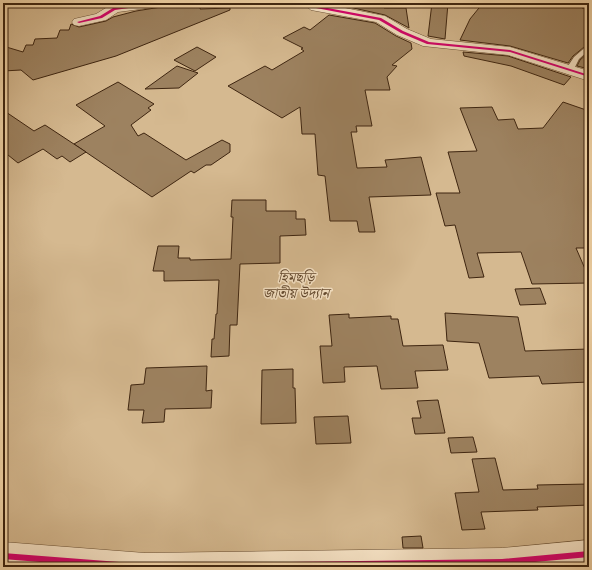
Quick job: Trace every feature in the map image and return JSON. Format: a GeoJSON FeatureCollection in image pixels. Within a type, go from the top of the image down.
{"type":"FeatureCollection","features":[{"type":"Feature","properties":{"kind":"street"},"geometry":{"type":"LineString","coordinates":[[79,22],[101,17],[114,9],[156,3]]}},
{"type":"Feature","properties":{"kind":"street"},"geometry":{"type":"LineString","coordinates":[[313,3],[312,6],[316,7],[355,9],[380,19],[402,32],[428,43],[510,51],[589,76]]}},
{"type":"Feature","properties":{"kind":"street"},"geometry":{"type":"LineString","coordinates":[[3,556],[145,567],[502,562],[589,554]]}},
{"type":"Feature","properties":{"kind":"lane"},"geometry":{"type":"LineString","coordinates":[[570,69],[576,58],[589,46]]}},
{"type":"Feature","properties":{"kind":"green space","name":"হিমছড়ি জাতীয় উদ্যান"},"geometry":{"type":"Polygon","coordinates":[[[3,3],[589,3],[589,567],[3,567],[3,3]]]}},
{"type":"Feature","properties":{"kind":"building"},"geometry":{"type":"Polygon","coordinates":[[[331,3],[383,3],[384,8],[406,8],[409,28],[385,15],[331,3]]]}},
{"type":"Feature","properties":{"kind":"building"},"geometry":{"type":"Polygon","coordinates":[[[432,3],[448,3],[445,39],[428,36],[432,3]]]}},
{"type":"Feature","properties":{"kind":"building"},"geometry":{"type":"Polygon","coordinates":[[[483,3],[586,3],[582,8],[589,9],[589,43],[573,56],[568,63],[510,46],[460,40],[470,19],[483,3]]]}},
{"type":"Feature","properties":{"kind":"building"},"geometry":{"type":"Polygon","coordinates":[[[201,5],[200,9],[230,8],[230,10],[116,56],[33,80],[21,70],[3,71],[3,46],[23,52],[26,45],[33,45],[35,39],[57,38],[60,30],[69,30],[71,24],[79,27],[106,21],[113,17],[136,11],[163,6],[201,5]]]}},
{"type":"Feature","properties":{"kind":"building"},"geometry":{"type":"Polygon","coordinates":[[[329,15],[375,23],[411,43],[412,49],[392,65],[397,66],[387,77],[390,90],[365,90],[372,126],[356,126],[357,132],[351,132],[357,168],[387,167],[385,160],[421,157],[431,195],[369,197],[375,232],[359,232],[357,221],[330,221],[325,176],[318,175],[315,134],[302,134],[300,107],[282,118],[228,86],[265,66],[272,70],[304,51],[301,49],[303,48],[283,38],[304,27],[310,30],[329,15]]]}},
{"type":"Feature","properties":{"kind":"building"},"geometry":{"type":"Polygon","coordinates":[[[197,47],[216,57],[195,71],[174,60],[197,47]]]}},
{"type":"Feature","properties":{"kind":"building"},"geometry":{"type":"Polygon","coordinates":[[[463,52],[508,56],[571,77],[564,85],[511,66],[464,56],[463,52]]]}},
{"type":"Feature","properties":{"kind":"building"},"geometry":{"type":"Polygon","coordinates":[[[589,52],[589,69],[577,66],[580,60],[589,52]]]}},
{"type":"Feature","properties":{"kind":"building"},"geometry":{"type":"Polygon","coordinates":[[[177,66],[198,73],[179,88],[145,89],[177,66]]]}},
{"type":"Feature","properties":{"kind":"building"},"geometry":{"type":"Polygon","coordinates":[[[118,82],[154,104],[148,108],[151,110],[131,125],[138,136],[144,133],[186,160],[222,140],[230,144],[230,152],[211,165],[206,165],[194,173],[191,171],[152,197],[74,144],[105,126],[76,105],[118,82]]]}},
{"type":"Feature","properties":{"kind":"building"},"geometry":{"type":"Polygon","coordinates":[[[563,102],[589,111],[589,248],[576,248],[589,278],[589,283],[532,284],[521,252],[477,253],[484,277],[469,278],[455,225],[445,226],[436,193],[460,193],[448,152],[477,151],[460,108],[492,107],[498,120],[514,119],[518,129],[543,128],[563,102]]]}},
{"type":"Feature","properties":{"kind":"building"},"geometry":{"type":"Polygon","coordinates":[[[3,110],[34,131],[45,125],[86,152],[70,162],[62,156],[57,159],[43,149],[18,163],[3,151],[3,110]]]}},
{"type":"Feature","properties":{"kind":"building"},"geometry":{"type":"Polygon","coordinates":[[[232,200],[266,200],[266,211],[296,211],[296,219],[305,219],[306,235],[280,236],[280,263],[240,264],[237,325],[230,325],[229,356],[211,357],[212,339],[214,339],[217,314],[219,280],[164,281],[164,271],[153,271],[158,246],[179,246],[178,258],[190,258],[190,260],[231,259],[233,217],[231,217],[232,200]]]}},
{"type":"Feature","properties":{"kind":"building"},"geometry":{"type":"Polygon","coordinates":[[[540,288],[546,304],[520,305],[515,289],[540,288]]]}},
{"type":"Feature","properties":{"kind":"building"},"geometry":{"type":"Polygon","coordinates":[[[445,313],[518,317],[525,351],[589,349],[589,382],[542,384],[539,376],[489,378],[479,343],[447,341],[445,313]]]}},
{"type":"Feature","properties":{"kind":"building"},"geometry":{"type":"Polygon","coordinates":[[[349,314],[349,318],[391,316],[391,319],[398,319],[403,346],[443,345],[448,370],[415,371],[418,388],[381,389],[377,366],[344,367],[345,382],[323,383],[320,346],[332,346],[329,315],[349,314]]]}},
{"type":"Feature","properties":{"kind":"building"},"geometry":{"type":"Polygon","coordinates":[[[207,366],[206,391],[212,390],[211,408],[165,409],[164,422],[142,423],[144,410],[128,410],[131,385],[144,384],[146,368],[207,366]]]}},
{"type":"Feature","properties":{"kind":"building"},"geometry":{"type":"Polygon","coordinates":[[[293,369],[296,423],[261,424],[262,370],[293,369]]]}},
{"type":"Feature","properties":{"kind":"building"},"geometry":{"type":"Polygon","coordinates":[[[438,400],[445,433],[415,434],[412,418],[421,418],[417,401],[438,400]]]}},
{"type":"Feature","properties":{"kind":"building"},"geometry":{"type":"Polygon","coordinates":[[[348,416],[351,443],[316,444],[314,417],[348,416]]]}},
{"type":"Feature","properties":{"kind":"building"},"geometry":{"type":"Polygon","coordinates":[[[473,437],[477,452],[451,453],[448,438],[473,437]]]}},
{"type":"Feature","properties":{"kind":"building"},"geometry":{"type":"Polygon","coordinates":[[[495,458],[503,490],[538,489],[537,485],[589,484],[589,505],[537,507],[538,510],[481,512],[485,529],[462,530],[455,493],[479,492],[472,459],[495,458]]]}},
{"type":"Feature","properties":{"kind":"building"},"geometry":{"type":"Polygon","coordinates":[[[421,536],[423,548],[403,548],[402,537],[421,536]]]}},
{"type":"Feature","properties":{"kind":"cycle path"},"geometry":{"type":"LineString","coordinates":[[79,22],[101,17],[114,9],[156,3]]}},
{"type":"Feature","properties":{"kind":"cycle path"},"geometry":{"type":"LineString","coordinates":[[313,3],[312,5],[316,7],[380,19],[402,32],[428,43],[510,51],[589,76]]}},
{"type":"Feature","properties":{"kind":"cycle path"},"geometry":{"type":"LineString","coordinates":[[3,556],[145,567],[502,562],[589,554]]}}]}
